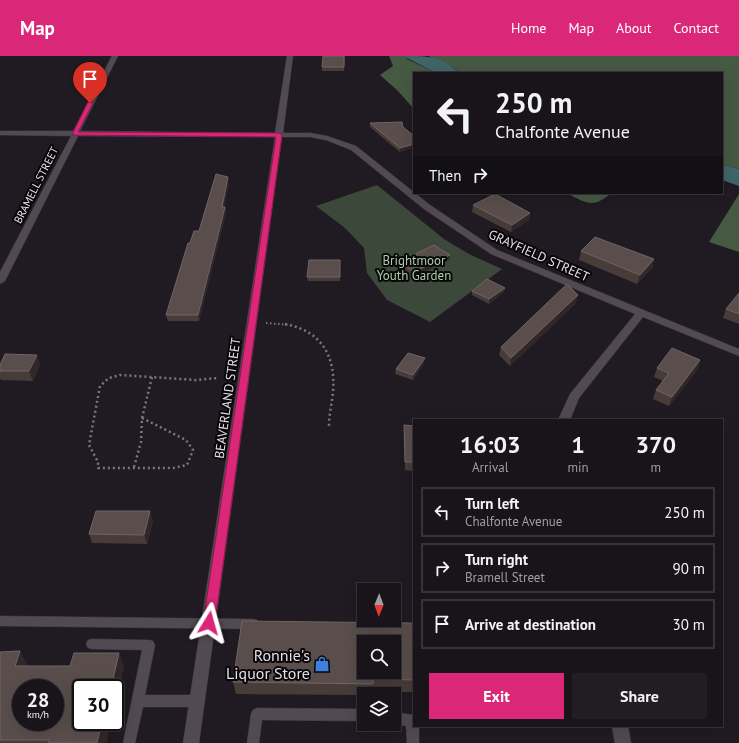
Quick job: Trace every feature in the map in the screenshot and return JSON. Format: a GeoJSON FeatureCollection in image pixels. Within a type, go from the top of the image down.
{"type":"FeatureCollection","features":[{"type":"Feature","properties":{"kind":"street","name":"BRAMELL STREET"},"geometry":{"type":"LineString","coordinates":[[0,281],[115,56]]}},
{"type":"Feature","properties":{"kind":"street","name":"BEAVERLAND STREET"},"geometry":{"type":"LineString","coordinates":[[192,743],[290,56]]}},
{"type":"Feature","properties":{"kind":"street","name":"GRAYFIELD STREET"},"geometry":{"type":"LineString","coordinates":[[0,134],[279,135],[328,137],[352,146],[365,154],[419,201],[473,240],[522,265],[739,353]]}},
{"type":"Feature","properties":{"kind":"street"},"geometry":{"type":"LineString","coordinates":[[564,419],[574,397],[641,313]]}},
{"type":"Feature","properties":{"kind":"street"},"geometry":{"type":"LineString","coordinates":[[620,727],[624,743]]}},
{"type":"Feature","properties":{"kind":"lane"},"geometry":{"type":"LineString","coordinates":[[0,621],[263,624]]}},
{"type":"Feature","properties":{"kind":"lane"},"geometry":{"type":"LineString","coordinates":[[92,644],[149,644],[130,743]]}},
{"type":"Feature","properties":{"kind":"lane"},"geometry":{"type":"LineString","coordinates":[[138,701],[197,701]]}},
{"type":"Feature","properties":{"kind":"lane"},"geometry":{"type":"LineString","coordinates":[[253,743],[257,714],[357,715]]}},
{"type":"Feature","properties":{"kind":"lane"},"geometry":{"type":"LineString","coordinates":[[401,719],[413,721],[413,743]]}},
{"type":"Feature","properties":{"kind":"path"},"geometry":{"type":"LineString","coordinates":[[277,323],[288,323],[303,328],[321,342],[328,354],[333,391],[329,409],[329,426]]}},
{"type":"Feature","properties":{"kind":"path"},"geometry":{"type":"LineString","coordinates":[[142,418],[186,440],[193,450],[187,465],[173,468],[98,468],[98,462],[89,445],[97,395],[100,386],[109,378],[120,376],[196,380],[218,378]]}},
{"type":"Feature","properties":{"kind":"path"},"geometry":{"type":"LineString","coordinates":[[134,467],[141,442],[142,418],[152,377]]}},
{"type":"Feature","properties":{"kind":"green space"},"geometry":{"type":"Polygon","coordinates":[[[389,56],[407,56],[407,59],[434,72],[413,72],[413,108],[397,90],[380,75],[393,66],[389,56]]]}},
{"type":"Feature","properties":{"kind":"green space"},"geometry":{"type":"Polygon","coordinates":[[[429,56],[739,56],[739,169],[723,164],[723,72],[460,72],[443,61],[434,60],[429,56]]]}},
{"type":"Feature","properties":{"kind":"green space","name":"Brightmoor Youth Garden"},"geometry":{"type":"Polygon","coordinates":[[[377,185],[444,239],[469,254],[502,269],[430,322],[387,300],[367,273],[364,248],[345,228],[316,206],[377,185]]]}},
{"type":"Feature","properties":{"kind":"green space"},"geometry":{"type":"Polygon","coordinates":[[[569,194],[610,194],[594,203],[584,202],[569,194]]]}},
{"type":"Feature","properties":{"kind":"green space"},"geometry":{"type":"Polygon","coordinates":[[[739,194],[739,252],[709,242],[739,194]]]}},
{"type":"Feature","properties":{"kind":"water"},"geometry":{"type":"Polygon","coordinates":[[[407,56],[431,57],[445,62],[460,72],[434,72],[407,58],[407,56]]]}},
{"type":"Feature","properties":{"kind":"water"},"geometry":{"type":"Polygon","coordinates":[[[723,164],[739,169],[739,186],[723,180],[723,164]]]}},
{"type":"Feature","properties":{"kind":"building"},"geometry":{"type":"Polygon","coordinates":[[[323,56],[344,56],[344,67],[322,67],[323,56]]]}},
{"type":"Feature","properties":{"kind":"building"},"geometry":{"type":"Polygon","coordinates":[[[402,122],[403,127],[413,135],[413,144],[400,148],[370,123],[402,122]]]}},
{"type":"Feature","properties":{"kind":"building"},"geometry":{"type":"Polygon","coordinates":[[[216,174],[228,177],[222,207],[225,207],[198,315],[166,315],[188,243],[190,243],[194,231],[199,231],[216,174]]]}},
{"type":"Feature","properties":{"kind":"building"},"geometry":{"type":"Polygon","coordinates":[[[495,194],[530,213],[512,225],[473,205],[495,194]]]}},
{"type":"Feature","properties":{"kind":"building"},"geometry":{"type":"Polygon","coordinates":[[[595,237],[654,259],[640,275],[581,251],[595,237]]]}},
{"type":"Feature","properties":{"kind":"building"},"geometry":{"type":"Polygon","coordinates":[[[434,245],[450,255],[414,272],[399,262],[434,245]]]}},
{"type":"Feature","properties":{"kind":"building"},"geometry":{"type":"Polygon","coordinates":[[[309,260],[340,260],[340,277],[307,277],[309,260]]]}},
{"type":"Feature","properties":{"kind":"building"},"geometry":{"type":"Polygon","coordinates":[[[487,279],[505,288],[489,299],[472,291],[487,279]]]}},
{"type":"Feature","properties":{"kind":"building"},"geometry":{"type":"Polygon","coordinates":[[[567,284],[578,295],[511,358],[501,347],[567,284]]]}},
{"type":"Feature","properties":{"kind":"building"},"geometry":{"type":"Polygon","coordinates":[[[739,293],[739,314],[726,309],[739,293]]]}},
{"type":"Feature","properties":{"kind":"building"},"geometry":{"type":"Polygon","coordinates":[[[672,348],[700,360],[672,397],[656,390],[669,373],[657,368],[672,348]]]}},
{"type":"Feature","properties":{"kind":"building"},"geometry":{"type":"Polygon","coordinates":[[[408,353],[425,358],[413,375],[396,369],[408,353]]]}},
{"type":"Feature","properties":{"kind":"building"},"geometry":{"type":"Polygon","coordinates":[[[5,354],[37,355],[29,371],[0,371],[0,365],[5,354]]]}},
{"type":"Feature","properties":{"kind":"building"},"geometry":{"type":"Polygon","coordinates":[[[404,425],[413,426],[413,462],[405,462],[404,425]]]}},
{"type":"Feature","properties":{"kind":"building"},"geometry":{"type":"Polygon","coordinates":[[[96,511],[150,511],[144,535],[89,534],[96,511]]]}},
{"type":"Feature","properties":{"kind":"building"},"geometry":{"type":"Polygon","coordinates":[[[242,621],[357,622],[357,627],[401,627],[401,623],[413,623],[413,680],[373,679],[373,684],[233,682],[242,621]]]}},
{"type":"Feature","properties":{"kind":"building"},"geometry":{"type":"Polygon","coordinates":[[[20,651],[15,666],[70,666],[74,653],[119,653],[113,679],[72,679],[72,731],[100,731],[97,743],[49,743],[49,740],[0,740],[0,652],[20,651]]]}},
{"type":"Feature","properties":{"kind":"place","name":"Ronnie's Liquor Store"},"geometry":{"type":"Point","coordinates":[322,664]}},
{"type":"Feature","properties":{"kind":"route"},"geometry":{"type":"LineString","coordinates":[[90,103],[74,134],[279,135],[209,623]]}}]}
